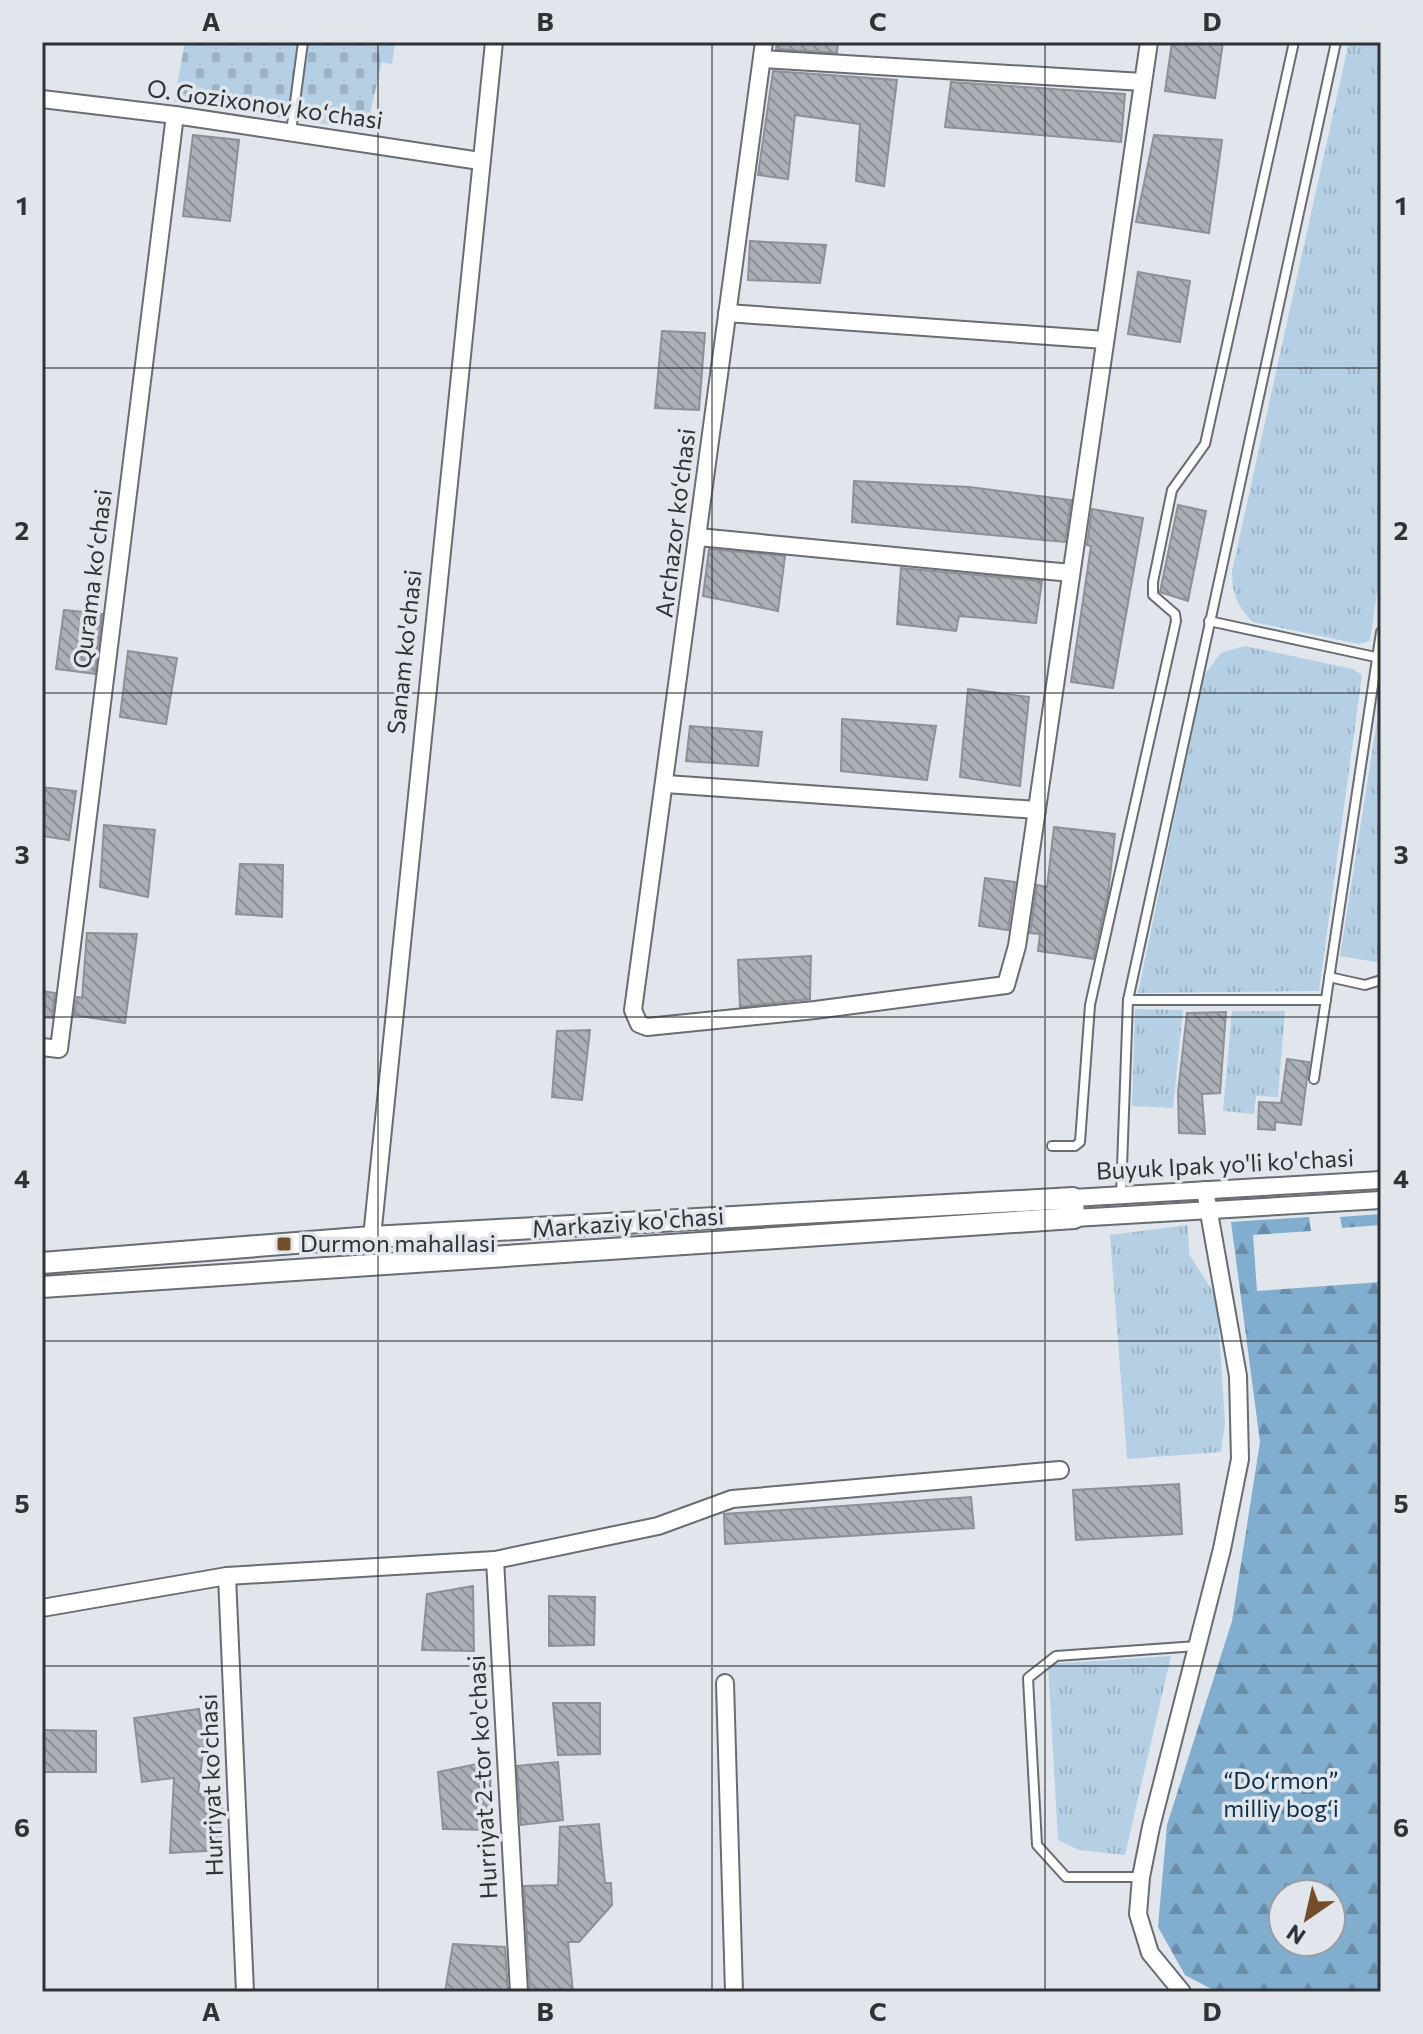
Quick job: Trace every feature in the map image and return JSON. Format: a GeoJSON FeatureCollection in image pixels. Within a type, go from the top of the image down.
{"type":"FeatureCollection","features":[{"type":"Feature","properties":{"kind":"street","name":"Sanam ko'chasi"},"geometry":{"type":"LineString","coordinates":[[372,1267],[372,1237],[494,42]]}},
{"type":"Feature","properties":{"kind":"street"},"geometry":{"type":"LineString","coordinates":[[666,784],[1037,810],[1149,42]]}},
{"type":"Feature","properties":{"kind":"street"},"geometry":{"type":"LineString","coordinates":[[763,51],[1143,82]]}},
{"type":"Feature","properties":{"kind":"street","name":"Archazor ko‘chasi"},"geometry":{"type":"LineString","coordinates":[[763,51],[633,1010],[639,1024],[668,1026],[1006,985],[1017,946],[1037,810]]}},
{"type":"Feature","properties":{"kind":"street","name":"O. Gozixonov koʻchasi"},"geometry":{"type":"LineString","coordinates":[[42,99],[175,115],[480,161]]}},
{"type":"Feature","properties":{"kind":"street","name":"Qurama koʻchasi"},"geometry":{"type":"LineString","coordinates":[[50,1048],[175,115]]}},
{"type":"Feature","properties":{"kind":"street"},"geometry":{"type":"LineString","coordinates":[[727,313],[1105,340]]}},
{"type":"Feature","properties":{"kind":"street"},"geometry":{"type":"LineString","coordinates":[[698,537],[1071,573]]}},
{"type":"Feature","properties":{"kind":"street","name":"Buyuk Ipak yo'li ko'chasi"},"geometry":{"type":"LineString","coordinates":[[1074,1208],[1121,1195],[1381,1180]]}},
{"type":"Feature","properties":{"kind":"street"},"geometry":{"type":"LineString","coordinates":[[1182,1992],[1165,1976],[1144,1940],[1138,1914],[1141,1877],[1237,1482],[1241,1438],[1238,1376],[1205,1190]]}},
{"type":"Feature","properties":{"kind":"street","name":"Buyuk Ipak yo'li ko'chasi"},"geometry":{"type":"LineString","coordinates":[[1074,1208],[1208,1210],[1381,1200]]}},
{"type":"Feature","properties":{"kind":"street","name":"Markaziy ko'chasi"},"geometry":{"type":"LineString","coordinates":[[42,1263],[372,1237],[600,1224],[1074,1208]]}},
{"type":"Feature","properties":{"kind":"street","name":"Markaziy ko'chasi"},"geometry":{"type":"LineString","coordinates":[[42,1287],[600,1251],[1074,1208]]}},
{"type":"Feature","properties":{"kind":"street"},"geometry":{"type":"LineString","coordinates":[[600,1224],[600,1251]]}},
{"type":"Feature","properties":{"kind":"street"},"geometry":{"type":"LineString","coordinates":[[42,1608],[227,1576],[495,1560],[658,1526],[732,1499],[1060,1470]]}},
{"type":"Feature","properties":{"kind":"street","name":"Hurriyat 2-tor ko'chasi"},"geometry":{"type":"LineString","coordinates":[[495,1560],[519,1992]]}},
{"type":"Feature","properties":{"kind":"street","name":"Hurriyat ko'chasi"},"geometry":{"type":"LineString","coordinates":[[227,1576],[245,1992]]}},
{"type":"Feature","properties":{"kind":"street"},"geometry":{"type":"LineString","coordinates":[[725,1683],[734,1992]]}},
{"type":"Feature","properties":{"kind":"lane"},"geometry":{"type":"LineString","coordinates":[[291,132],[303,42]]}},
{"type":"Feature","properties":{"kind":"lane"},"geometry":{"type":"LineString","coordinates":[[1052,1146],[1075,1146],[1080,1142],[1090,1005],[1176,621],[1175,614],[1153,595],[1153,582],[1172,490],[1205,444],[1294,42]]}},
{"type":"Feature","properties":{"kind":"lane"},"geometry":{"type":"LineString","coordinates":[[1121,1195],[1128,1000],[1336,42]]}},
{"type":"Feature","properties":{"kind":"lane"},"geometry":{"type":"LineString","coordinates":[[1209,621],[1379,658]]}},
{"type":"Feature","properties":{"kind":"lane"},"geometry":{"type":"LineString","coordinates":[[1314,1079],[1381,632]]}},
{"type":"Feature","properties":{"kind":"lane"},"geometry":{"type":"LineString","coordinates":[[1329,977],[1365,985],[1381,980]]}},
{"type":"Feature","properties":{"kind":"lane"},"geometry":{"type":"LineString","coordinates":[[1128,1000],[1326,1000]]}},
{"type":"Feature","properties":{"kind":"lane"},"geometry":{"type":"LineString","coordinates":[[1141,1877],[1066,1877],[1037,1845],[1028,1678],[1056,1656],[1197,1646]]}},
{"type":"Feature","properties":{"kind":"green space"},"geometry":{"type":"Polygon","coordinates":[[[185,42],[395,42],[392,64],[382,62],[366,130],[174,102],[185,42]]]}},
{"type":"Feature","properties":{"kind":"green space"},"geometry":{"type":"Polygon","coordinates":[[[1349,42],[1381,42],[1381,565],[1370,641],[1359,644],[1253,622],[1236,599],[1232,571],[1349,42]]]}},
{"type":"Feature","properties":{"kind":"green space"},"geometry":{"type":"Polygon","coordinates":[[[1245,646],[1353,669],[1362,675],[1319,991],[1138,993],[1204,675],[1221,653],[1245,646]]]}},
{"type":"Feature","properties":{"kind":"green space"},"geometry":{"type":"Polygon","coordinates":[[[1381,695],[1381,963],[1340,956],[1381,695]]]}},
{"type":"Feature","properties":{"kind":"green space"},"geometry":{"type":"Polygon","coordinates":[[[1135,1009],[1183,1010],[1173,1108],[1132,1106],[1135,1009]]]}},
{"type":"Feature","properties":{"kind":"green space"},"geometry":{"type":"Polygon","coordinates":[[[1232,1011],[1285,1011],[1278,1097],[1256,1096],[1254,1114],[1223,1111],[1232,1011]]]}},
{"type":"Feature","properties":{"kind":"green space"},"geometry":{"type":"Polygon","coordinates":[[[1381,1214],[1381,1225],[1342,1228],[1340,1217],[1381,1214]]]}},
{"type":"Feature","properties":{"kind":"green space","name":"“Do‘rmon” milliy bog‘i"},"geometry":{"type":"Polygon","coordinates":[[[1309,1217],[1311,1231],[1253,1235],[1257,1291],[1381,1282],[1381,1992],[1217,1992],[1185,1975],[1158,1927],[1167,1825],[1232,1621],[1260,1442],[1231,1222],[1309,1217]]]}},
{"type":"Feature","properties":{"kind":"green space"},"geometry":{"type":"Polygon","coordinates":[[[1188,1225],[1189,1254],[1217,1298],[1225,1423],[1221,1452],[1127,1459],[1110,1235],[1188,1225]]]}},
{"type":"Feature","properties":{"kind":"green space"},"geometry":{"type":"Polygon","coordinates":[[[1171,1656],[1125,1855],[1079,1850],[1058,1840],[1048,1664],[1171,1656]]]}},
{"type":"Feature","properties":{"kind":"building"},"geometry":{"type":"Polygon","coordinates":[[[777,42],[838,42],[837,53],[776,49],[777,42]]]}},
{"type":"Feature","properties":{"kind":"building"},"geometry":{"type":"Polygon","coordinates":[[[1172,42],[1223,42],[1215,98],[1165,91],[1172,42]]]}},
{"type":"Feature","properties":{"kind":"building"},"geometry":{"type":"Polygon","coordinates":[[[773,71],[897,80],[884,186],[856,181],[860,124],[795,115],[788,179],[758,175],[773,71]]]}},
{"type":"Feature","properties":{"kind":"building"},"geometry":{"type":"Polygon","coordinates":[[[951,82],[1125,94],[1121,142],[945,127],[951,82]]]}},
{"type":"Feature","properties":{"kind":"building"},"geometry":{"type":"Polygon","coordinates":[[[193,135],[239,140],[230,221],[183,216],[193,135]]]}},
{"type":"Feature","properties":{"kind":"building"},"geometry":{"type":"Polygon","coordinates":[[[1154,135],[1222,140],[1209,233],[1136,222],[1154,135]]]}},
{"type":"Feature","properties":{"kind":"building"},"geometry":{"type":"Polygon","coordinates":[[[750,241],[826,245],[820,283],[748,280],[750,241]]]}},
{"type":"Feature","properties":{"kind":"building"},"geometry":{"type":"Polygon","coordinates":[[[1138,272],[1190,281],[1180,342],[1128,334],[1138,272]]]}},
{"type":"Feature","properties":{"kind":"building"},"geometry":{"type":"Polygon","coordinates":[[[662,331],[705,333],[699,410],[655,408],[662,331]]]}},
{"type":"Feature","properties":{"kind":"building"},"geometry":{"type":"Polygon","coordinates":[[[854,481],[969,487],[1071,500],[1065,542],[852,522],[854,481]]]}},
{"type":"Feature","properties":{"kind":"building"},"geometry":{"type":"Polygon","coordinates":[[[1178,505],[1206,511],[1188,601],[1160,592],[1178,505]]]}},
{"type":"Feature","properties":{"kind":"building"},"geometry":{"type":"Polygon","coordinates":[[[1092,509],[1143,518],[1113,688],[1071,682],[1091,546],[1087,545],[1092,509]]]}},
{"type":"Feature","properties":{"kind":"building"},"geometry":{"type":"Polygon","coordinates":[[[709,549],[785,556],[778,611],[703,596],[709,549]]]}},
{"type":"Feature","properties":{"kind":"building"},"geometry":{"type":"Polygon","coordinates":[[[901,568],[1042,581],[1036,623],[959,616],[956,631],[897,624],[901,568]]]}},
{"type":"Feature","properties":{"kind":"building"},"geometry":{"type":"Polygon","coordinates":[[[64,610],[102,614],[95,674],[56,669],[64,610]]]}},
{"type":"Feature","properties":{"kind":"building"},"geometry":{"type":"Polygon","coordinates":[[[128,651],[177,658],[166,724],[120,717],[128,651]]]}},
{"type":"Feature","properties":{"kind":"building"},"geometry":{"type":"Polygon","coordinates":[[[968,689],[1029,697],[1020,786],[960,777],[968,689]]]}},
{"type":"Feature","properties":{"kind":"building"},"geometry":{"type":"Polygon","coordinates":[[[842,719],[936,726],[927,780],[841,771],[842,719]]]}},
{"type":"Feature","properties":{"kind":"building"},"geometry":{"type":"Polygon","coordinates":[[[690,726],[762,732],[758,766],[686,761],[690,726]]]}},
{"type":"Feature","properties":{"kind":"building"},"geometry":{"type":"Polygon","coordinates":[[[42,787],[76,791],[69,840],[42,836],[42,787]]]}},
{"type":"Feature","properties":{"kind":"building"},"geometry":{"type":"Polygon","coordinates":[[[104,825],[155,830],[148,897],[100,887],[104,825]]]}},
{"type":"Feature","properties":{"kind":"building"},"geometry":{"type":"Polygon","coordinates":[[[1054,827],[1115,834],[1108,893],[1093,959],[1038,951],[1040,934],[1030,933],[1037,885],[1047,887],[1054,827]]]}},
{"type":"Feature","properties":{"kind":"building"},"geometry":{"type":"Polygon","coordinates":[[[240,864],[283,865],[282,917],[236,914],[240,864]]]}},
{"type":"Feature","properties":{"kind":"building"},"geometry":{"type":"Polygon","coordinates":[[[985,878],[1015,882],[1008,930],[979,926],[985,878]]]}},
{"type":"Feature","properties":{"kind":"building"},"geometry":{"type":"Polygon","coordinates":[[[87,933],[137,934],[125,1023],[74,1015],[77,997],[82,998],[87,933]]]}},
{"type":"Feature","properties":{"kind":"building"},"geometry":{"type":"Polygon","coordinates":[[[811,956],[810,999],[740,1007],[738,960],[811,956]]]}},
{"type":"Feature","properties":{"kind":"building"},"geometry":{"type":"Polygon","coordinates":[[[42,991],[55,993],[52,1018],[42,1017],[42,991]]]}},
{"type":"Feature","properties":{"kind":"building"},"geometry":{"type":"Polygon","coordinates":[[[1226,1012],[1220,1093],[1202,1094],[1205,1134],[1179,1133],[1178,1092],[1187,1013],[1226,1012]]]}},
{"type":"Feature","properties":{"kind":"building"},"geometry":{"type":"Polygon","coordinates":[[[590,1030],[582,1100],[552,1097],[557,1031],[590,1030]]]}},
{"type":"Feature","properties":{"kind":"building"},"geometry":{"type":"Polygon","coordinates":[[[1287,1059],[1309,1062],[1301,1125],[1275,1122],[1275,1130],[1258,1129],[1259,1102],[1281,1103],[1287,1059]]]}},
{"type":"Feature","properties":{"kind":"building"},"geometry":{"type":"Polygon","coordinates":[[[1179,1484],[1182,1534],[1076,1540],[1073,1490],[1179,1484]]]}},
{"type":"Feature","properties":{"kind":"building"},"geometry":{"type":"Polygon","coordinates":[[[971,1497],[974,1528],[725,1544],[724,1514],[971,1497]]]}},
{"type":"Feature","properties":{"kind":"building"},"geometry":{"type":"Polygon","coordinates":[[[473,1586],[474,1651],[422,1650],[427,1594],[473,1586]]]}},
{"type":"Feature","properties":{"kind":"building"},"geometry":{"type":"Polygon","coordinates":[[[549,1596],[595,1597],[594,1645],[549,1646],[549,1596]]]}},
{"type":"Feature","properties":{"kind":"building"},"geometry":{"type":"Polygon","coordinates":[[[553,1703],[600,1703],[600,1754],[558,1755],[553,1703]]]}},
{"type":"Feature","properties":{"kind":"building"},"geometry":{"type":"Polygon","coordinates":[[[199,1709],[204,1743],[198,1794],[222,1793],[222,1850],[170,1853],[174,1778],[142,1782],[134,1718],[199,1709]]]}},
{"type":"Feature","properties":{"kind":"building"},"geometry":{"type":"Polygon","coordinates":[[[42,1730],[96,1731],[96,1772],[42,1772],[42,1730]]]}},
{"type":"Feature","properties":{"kind":"building"},"geometry":{"type":"Polygon","coordinates":[[[491,1761],[489,1830],[443,1829],[438,1772],[491,1761]]]}},
{"type":"Feature","properties":{"kind":"building"},"geometry":{"type":"Polygon","coordinates":[[[558,1762],[563,1820],[521,1825],[517,1766],[558,1762]]]}},
{"type":"Feature","properties":{"kind":"building"},"geometry":{"type":"Polygon","coordinates":[[[599,1824],[605,1883],[611,1883],[612,1905],[579,1942],[568,1942],[573,1992],[530,1992],[524,1886],[558,1885],[560,1827],[599,1824]]]}},
{"type":"Feature","properties":{"kind":"building"},"geometry":{"type":"Polygon","coordinates":[[[453,1944],[505,1947],[508,1992],[445,1992],[453,1944]]]}},
{"type":"Feature","properties":{"kind":"place","name":"Durmon mahallasi"},"geometry":{"type":"Point","coordinates":[284,1244]}}]}
